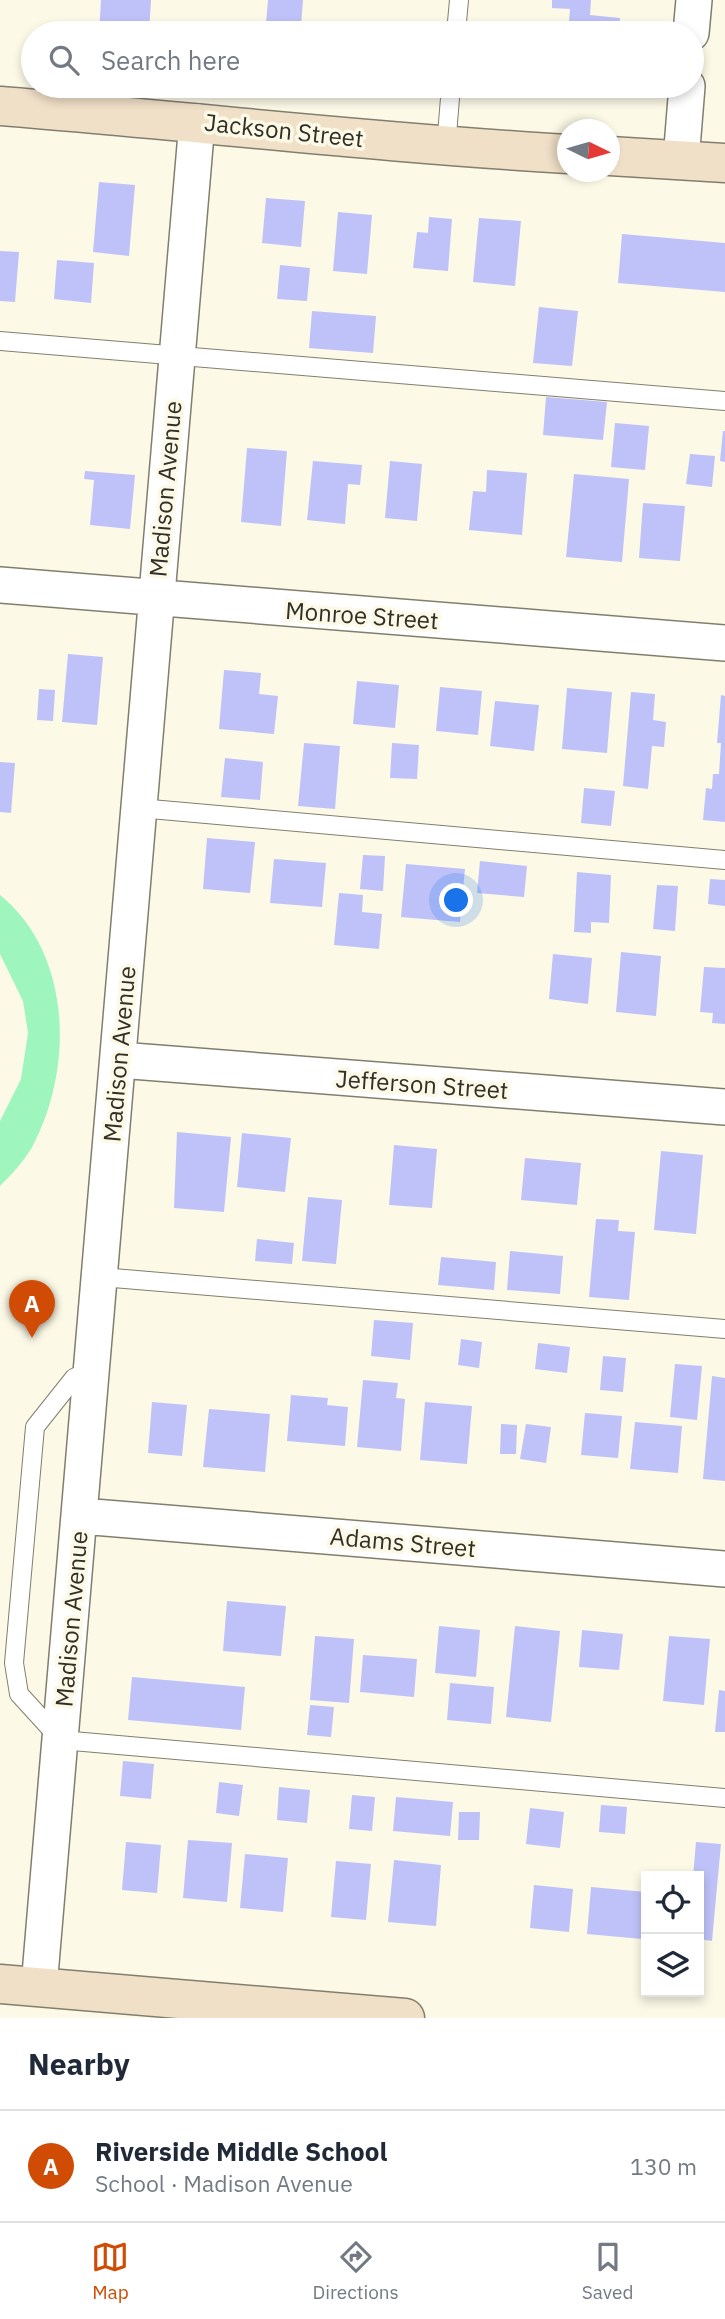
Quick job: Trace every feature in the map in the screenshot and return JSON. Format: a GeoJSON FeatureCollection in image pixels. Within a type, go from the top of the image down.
{"type":"FeatureCollection","features":[{"type":"Feature","properties":{"kind":"street"},"geometry":{"type":"LineString","coordinates":[[692,21],[694,0]]}},
{"type":"Feature","properties":{"kind":"street"},"geometry":{"type":"LineString","coordinates":[[681,160],[686,98]]}},
{"type":"Feature","properties":{"kind":"street","name":"Jackson Street"},"geometry":{"type":"LineString","coordinates":[[0,106],[197,122],[446,147],[557,153]]}},
{"type":"Feature","properties":{"kind":"street","name":"Madison Avenue"},"geometry":{"type":"LineString","coordinates":[[39,1987],[197,122]]}},
{"type":"Feature","properties":{"kind":"street"},"geometry":{"type":"LineString","coordinates":[[620,157],[725,163]]}},
{"type":"Feature","properties":{"kind":"street","name":"Monroe Street"},"geometry":{"type":"LineString","coordinates":[[0,585],[725,643]]}},
{"type":"Feature","properties":{"kind":"street","name":"Jefferson Street"},"geometry":{"type":"LineString","coordinates":[[119,1060],[725,1107]]}},
{"type":"Feature","properties":{"kind":"street","name":"Adams Street"},"geometry":{"type":"LineString","coordinates":[[81,1516],[725,1569]]}},
{"type":"Feature","properties":{"kind":"street"},"geometry":{"type":"LineString","coordinates":[[0,1984],[405,2018]]}},
{"type":"Feature","properties":{"kind":"lane"},"geometry":{"type":"LineString","coordinates":[[457,21],[459,0]]}},
{"type":"Feature","properties":{"kind":"lane"},"geometry":{"type":"LineString","coordinates":[[446,147],[451,98]]}},
{"type":"Feature","properties":{"kind":"lane"},"geometry":{"type":"LineString","coordinates":[[0,341],[725,401]]}},
{"type":"Feature","properties":{"kind":"lane"},"geometry":{"type":"LineString","coordinates":[[139,808],[725,860]]}},
{"type":"Feature","properties":{"kind":"lane"},"geometry":{"type":"LineString","coordinates":[[101,1277],[725,1329]]}},
{"type":"Feature","properties":{"kind":"lane"},"geometry":{"type":"LineString","coordinates":[[93,1369],[74,1378],[35,1427],[14,1663],[19,1694],[61,1740],[725,1797]]}},
{"type":"Feature","properties":{"kind":"green space"},"geometry":{"type":"Polygon","coordinates":[[[0,895],[24,920],[42,949],[53,981],[59,1015],[59,1050],[55,1085],[45,1118],[28,1154],[0,1186],[0,1121],[21,1079],[28,1033],[23,1001],[0,954],[0,895]]]}},
{"type":"Feature","properties":{"kind":"building"},"geometry":{"type":"Polygon","coordinates":[[[101,0],[151,0],[150,21],[100,21],[101,0]]]}},
{"type":"Feature","properties":{"kind":"building"},"geometry":{"type":"Polygon","coordinates":[[[268,0],[303,0],[301,21],[266,21],[268,0]]]}},
{"type":"Feature","properties":{"kind":"building"},"geometry":{"type":"Polygon","coordinates":[[[552,0],[591,0],[590,15],[620,18],[620,21],[569,21],[570,9],[552,8],[552,0]]]}},
{"type":"Feature","properties":{"kind":"building"},"geometry":{"type":"Polygon","coordinates":[[[99,182],[135,185],[129,256],[93,252],[99,182]]]}},
{"type":"Feature","properties":{"kind":"building"},"geometry":{"type":"Polygon","coordinates":[[[266,198],[305,201],[301,247],[262,243],[266,198]]]}},
{"type":"Feature","properties":{"kind":"building"},"geometry":{"type":"Polygon","coordinates":[[[338,212],[372,215],[367,274],[333,271],[338,212]]]}},
{"type":"Feature","properties":{"kind":"building"},"geometry":{"type":"Polygon","coordinates":[[[429,217],[452,219],[448,271],[413,268],[417,232],[428,233],[429,217]]]}},
{"type":"Feature","properties":{"kind":"building"},"geometry":{"type":"Polygon","coordinates":[[[479,218],[521,221],[515,286],[473,282],[479,218]]]}},
{"type":"Feature","properties":{"kind":"building"},"geometry":{"type":"Polygon","coordinates":[[[622,234],[725,243],[725,292],[618,283],[622,234]]]}},
{"type":"Feature","properties":{"kind":"building"},"geometry":{"type":"Polygon","coordinates":[[[0,251],[19,252],[15,302],[0,301],[0,251]]]}},
{"type":"Feature","properties":{"kind":"building"},"geometry":{"type":"Polygon","coordinates":[[[57,260],[94,263],[91,303],[54,299],[57,260]]]}},
{"type":"Feature","properties":{"kind":"building"},"geometry":{"type":"Polygon","coordinates":[[[280,265],[310,268],[307,301],[277,299],[280,265]]]}},
{"type":"Feature","properties":{"kind":"building"},"geometry":{"type":"Polygon","coordinates":[[[539,307],[578,311],[572,366],[533,363],[539,307]]]}},
{"type":"Feature","properties":{"kind":"building"},"geometry":{"type":"Polygon","coordinates":[[[312,311],[376,316],[373,353],[309,348],[312,311]]]}},
{"type":"Feature","properties":{"kind":"building"},"geometry":{"type":"Polygon","coordinates":[[[546,397],[607,402],[603,440],[543,435],[546,397]]]}},
{"type":"Feature","properties":{"kind":"building"},"geometry":{"type":"Polygon","coordinates":[[[615,423],[649,426],[645,470],[611,467],[615,423]]]}},
{"type":"Feature","properties":{"kind":"building"},"geometry":{"type":"Polygon","coordinates":[[[725,431],[725,462],[720,461],[725,431]]]}},
{"type":"Feature","properties":{"kind":"building"},"geometry":{"type":"Polygon","coordinates":[[[247,448],[287,451],[281,526],[241,522],[247,448]]]}},
{"type":"Feature","properties":{"kind":"building"},"geometry":{"type":"Polygon","coordinates":[[[690,454],[715,456],[712,487],[686,484],[690,454]]]}},
{"type":"Feature","properties":{"kind":"building"},"geometry":{"type":"Polygon","coordinates":[[[313,461],[362,465],[360,485],[348,484],[345,524],[307,520],[313,461]]]}},
{"type":"Feature","properties":{"kind":"building"},"geometry":{"type":"Polygon","coordinates":[[[390,461],[422,464],[417,521],[385,518],[390,461]]]}},
{"type":"Feature","properties":{"kind":"building"},"geometry":{"type":"Polygon","coordinates":[[[487,470],[527,473],[522,535],[469,530],[473,491],[486,492],[487,470]]]}},
{"type":"Feature","properties":{"kind":"building"},"geometry":{"type":"Polygon","coordinates":[[[85,471],[135,475],[130,529],[90,525],[94,480],[84,479],[85,471]]]}},
{"type":"Feature","properties":{"kind":"building"},"geometry":{"type":"Polygon","coordinates":[[[574,474],[629,479],[622,562],[566,557],[574,474]]]}},
{"type":"Feature","properties":{"kind":"building"},"geometry":{"type":"Polygon","coordinates":[[[643,503],[685,506],[680,561],[639,558],[643,503]]]}},
{"type":"Feature","properties":{"kind":"building"},"geometry":{"type":"Polygon","coordinates":[[[68,654],[103,657],[97,725],[62,722],[68,654]]]}},
{"type":"Feature","properties":{"kind":"building"},"geometry":{"type":"Polygon","coordinates":[[[224,670],[261,673],[259,694],[278,696],[274,734],[219,729],[224,670]]]}},
{"type":"Feature","properties":{"kind":"building"},"geometry":{"type":"Polygon","coordinates":[[[357,681],[399,685],[395,728],[353,724],[357,681]]]}},
{"type":"Feature","properties":{"kind":"building"},"geometry":{"type":"Polygon","coordinates":[[[440,687],[482,691],[478,735],[436,731],[440,687]]]}},
{"type":"Feature","properties":{"kind":"building"},"geometry":{"type":"Polygon","coordinates":[[[567,688],[612,692],[607,753],[562,749],[567,688]]]}},
{"type":"Feature","properties":{"kind":"building"},"geometry":{"type":"Polygon","coordinates":[[[39,689],[55,690],[53,721],[37,720],[39,689]]]}},
{"type":"Feature","properties":{"kind":"building"},"geometry":{"type":"Polygon","coordinates":[[[631,692],[655,694],[653,720],[666,722],[664,747],[652,746],[648,789],[623,786],[631,692]]]}},
{"type":"Feature","properties":{"kind":"building"},"geometry":{"type":"Polygon","coordinates":[[[721,695],[725,696],[725,822],[703,820],[706,788],[712,789],[713,774],[719,774],[721,743],[717,743],[721,695]]]}},
{"type":"Feature","properties":{"kind":"building"},"geometry":{"type":"Polygon","coordinates":[[[495,701],[539,705],[534,751],[490,746],[495,701]]]}},
{"type":"Feature","properties":{"kind":"building"},"geometry":{"type":"Polygon","coordinates":[[[304,743],[340,746],[335,809],[298,806],[304,743]]]}},
{"type":"Feature","properties":{"kind":"building"},"geometry":{"type":"Polygon","coordinates":[[[392,743],[419,745],[417,779],[390,778],[392,743]]]}},
{"type":"Feature","properties":{"kind":"building"},"geometry":{"type":"Polygon","coordinates":[[[225,758],[263,762],[260,800],[221,797],[225,758]]]}},
{"type":"Feature","properties":{"kind":"building"},"geometry":{"type":"Polygon","coordinates":[[[0,762],[15,763],[11,813],[0,812],[0,762]]]}},
{"type":"Feature","properties":{"kind":"building"},"geometry":{"type":"Polygon","coordinates":[[[584,788],[615,791],[611,826],[581,823],[584,788]]]}},
{"type":"Feature","properties":{"kind":"building"},"geometry":{"type":"Polygon","coordinates":[[[207,838],[255,842],[250,893],[203,889],[207,838]]]}},
{"type":"Feature","properties":{"kind":"building"},"geometry":{"type":"Polygon","coordinates":[[[363,855],[385,856],[383,891],[360,889],[363,855]]]}},
{"type":"Feature","properties":{"kind":"building"},"geometry":{"type":"Polygon","coordinates":[[[274,859],[326,863],[322,907],[270,903],[274,859]]]}},
{"type":"Feature","properties":{"kind":"building"},"geometry":{"type":"Polygon","coordinates":[[[480,861],[527,866],[524,897],[477,893],[480,861]]]}},
{"type":"Feature","properties":{"kind":"building"},"geometry":{"type":"Polygon","coordinates":[[[406,864],[465,869],[460,922],[401,917],[406,864]]]}},
{"type":"Feature","properties":{"kind":"building"},"geometry":{"type":"Polygon","coordinates":[[[577,872],[611,875],[609,923],[591,922],[591,933],[574,932],[577,872]]]}},
{"type":"Feature","properties":{"kind":"building"},"geometry":{"type":"Polygon","coordinates":[[[710,879],[725,880],[725,906],[708,904],[710,879]]]}},
{"type":"Feature","properties":{"kind":"building"},"geometry":{"type":"Polygon","coordinates":[[[657,885],[678,886],[675,931],[653,929],[657,885]]]}},
{"type":"Feature","properties":{"kind":"building"},"geometry":{"type":"Polygon","coordinates":[[[339,893],[363,895],[362,912],[382,914],[379,949],[334,945],[339,893]]]}},
{"type":"Feature","properties":{"kind":"building"},"geometry":{"type":"Polygon","coordinates":[[[621,952],[661,956],[656,1016],[616,1012],[621,952]]]}},
{"type":"Feature","properties":{"kind":"building"},"geometry":{"type":"Polygon","coordinates":[[[553,954],[592,958],[588,1004],[549,999],[553,954]]]}},
{"type":"Feature","properties":{"kind":"building"},"geometry":{"type":"Polygon","coordinates":[[[704,967],[725,968],[725,1024],[712,1023],[713,1013],[700,1012],[704,967]]]}},
{"type":"Feature","properties":{"kind":"building"},"geometry":{"type":"Polygon","coordinates":[[[177,1132],[231,1137],[224,1212],[174,1208],[177,1132]]]}},
{"type":"Feature","properties":{"kind":"building"},"geometry":{"type":"Polygon","coordinates":[[[242,1133],[291,1138],[285,1192],[237,1187],[242,1133]]]}},
{"type":"Feature","properties":{"kind":"building"},"geometry":{"type":"Polygon","coordinates":[[[394,1145],[437,1149],[432,1208],[389,1205],[394,1145]]]}},
{"type":"Feature","properties":{"kind":"building"},"geometry":{"type":"Polygon","coordinates":[[[661,1151],[703,1155],[696,1234],[654,1230],[661,1151]]]}},
{"type":"Feature","properties":{"kind":"building"},"geometry":{"type":"Polygon","coordinates":[[[525,1158],[581,1163],[577,1205],[521,1200],[525,1158]]]}},
{"type":"Feature","properties":{"kind":"building"},"geometry":{"type":"Polygon","coordinates":[[[308,1197],[342,1200],[336,1264],[302,1261],[308,1197]]]}},
{"type":"Feature","properties":{"kind":"building"},"geometry":{"type":"Polygon","coordinates":[[[596,1219],[619,1220],[618,1231],[635,1232],[629,1300],[589,1297],[596,1219]]]}},
{"type":"Feature","properties":{"kind":"building"},"geometry":{"type":"Polygon","coordinates":[[[257,1239],[294,1243],[292,1264],[255,1261],[257,1239]]]}},
{"type":"Feature","properties":{"kind":"building"},"geometry":{"type":"Polygon","coordinates":[[[510,1251],[563,1256],[560,1294],[507,1290],[510,1251]]]}},
{"type":"Feature","properties":{"kind":"building"},"geometry":{"type":"Polygon","coordinates":[[[441,1257],[496,1262],[494,1290],[438,1285],[441,1257]]]}},
{"type":"Feature","properties":{"kind":"building"},"geometry":{"type":"Polygon","coordinates":[[[374,1320],[413,1323],[410,1360],[371,1356],[374,1320]]]}},
{"type":"Feature","properties":{"kind":"building"},"geometry":{"type":"Polygon","coordinates":[[[461,1339],[482,1342],[479,1368],[458,1365],[461,1339]]]}},
{"type":"Feature","properties":{"kind":"building"},"geometry":{"type":"Polygon","coordinates":[[[538,1343],[570,1347],[567,1373],[535,1369],[538,1343]]]}},
{"type":"Feature","properties":{"kind":"building"},"geometry":{"type":"Polygon","coordinates":[[[603,1356],[626,1358],[623,1392],[600,1390],[603,1356]]]}},
{"type":"Feature","properties":{"kind":"building"},"geometry":{"type":"Polygon","coordinates":[[[675,1364],[702,1366],[697,1420],[670,1417],[675,1364]]]}},
{"type":"Feature","properties":{"kind":"building"},"geometry":{"type":"Polygon","coordinates":[[[712,1376],[725,1378],[725,1481],[703,1479],[712,1376]]]}},
{"type":"Feature","properties":{"kind":"building"},"geometry":{"type":"Polygon","coordinates":[[[363,1380],[398,1383],[396,1398],[405,1399],[401,1451],[357,1447],[363,1380]]]}},
{"type":"Feature","properties":{"kind":"building"},"geometry":{"type":"Polygon","coordinates":[[[291,1395],[328,1398],[327,1405],[348,1407],[345,1446],[287,1441],[291,1395]]]}},
{"type":"Feature","properties":{"kind":"building"},"geometry":{"type":"Polygon","coordinates":[[[152,1402],[187,1405],[182,1456],[148,1453],[152,1402]]]}},
{"type":"Feature","properties":{"kind":"building"},"geometry":{"type":"Polygon","coordinates":[[[425,1402],[472,1406],[467,1464],[420,1460],[425,1402]]]}},
{"type":"Feature","properties":{"kind":"building"},"geometry":{"type":"Polygon","coordinates":[[[209,1409],[270,1414],[265,1472],[203,1467],[209,1409]]]}},
{"type":"Feature","properties":{"kind":"building"},"geometry":{"type":"Polygon","coordinates":[[[585,1413],[622,1416],[618,1458],[581,1455],[585,1413]]]}},
{"type":"Feature","properties":{"kind":"building"},"geometry":{"type":"Polygon","coordinates":[[[635,1422],[682,1426],[678,1473],[630,1469],[635,1422]]]}},
{"type":"Feature","properties":{"kind":"building"},"geometry":{"type":"Polygon","coordinates":[[[501,1424],[517,1425],[516,1454],[500,1454],[501,1424]]]}},
{"type":"Feature","properties":{"kind":"building"},"geometry":{"type":"Polygon","coordinates":[[[526,1424],[551,1427],[546,1463],[520,1459],[526,1424]]]}},
{"type":"Feature","properties":{"kind":"building"},"geometry":{"type":"Polygon","coordinates":[[[227,1601],[286,1606],[281,1656],[223,1651],[227,1601]]]}},
{"type":"Feature","properties":{"kind":"building"},"geometry":{"type":"Polygon","coordinates":[[[439,1626],[480,1630],[476,1677],[435,1673],[439,1626]]]}},
{"type":"Feature","properties":{"kind":"building"},"geometry":{"type":"Polygon","coordinates":[[[515,1626],[560,1631],[551,1722],[506,1717],[515,1626]]]}},
{"type":"Feature","properties":{"kind":"building"},"geometry":{"type":"Polygon","coordinates":[[[582,1630],[623,1634],[619,1670],[579,1667],[582,1630]]]}},
{"type":"Feature","properties":{"kind":"building"},"geometry":{"type":"Polygon","coordinates":[[[315,1636],[354,1639],[349,1703],[310,1700],[315,1636]]]}},
{"type":"Feature","properties":{"kind":"building"},"geometry":{"type":"Polygon","coordinates":[[[669,1636],[710,1639],[704,1705],[663,1701],[669,1636]]]}},
{"type":"Feature","properties":{"kind":"building"},"geometry":{"type":"Polygon","coordinates":[[[363,1655],[417,1659],[414,1697],[360,1692],[363,1655]]]}},
{"type":"Feature","properties":{"kind":"building"},"geometry":{"type":"Polygon","coordinates":[[[132,1677],[245,1687],[241,1730],[128,1720],[132,1677]]]}},
{"type":"Feature","properties":{"kind":"building"},"geometry":{"type":"Polygon","coordinates":[[[450,1683],[494,1687],[491,1724],[447,1720],[450,1683]]]}},
{"type":"Feature","properties":{"kind":"building"},"geometry":{"type":"Polygon","coordinates":[[[719,1690],[725,1691],[725,1732],[715,1732],[719,1690]]]}},
{"type":"Feature","properties":{"kind":"building"},"geometry":{"type":"Polygon","coordinates":[[[310,1705],[334,1707],[331,1737],[307,1735],[310,1705]]]}},
{"type":"Feature","properties":{"kind":"building"},"geometry":{"type":"Polygon","coordinates":[[[123,1761],[154,1764],[151,1799],[120,1796],[123,1761]]]}},
{"type":"Feature","properties":{"kind":"building"},"geometry":{"type":"Polygon","coordinates":[[[219,1782],[243,1785],[239,1816],[216,1813],[219,1782]]]}},
{"type":"Feature","properties":{"kind":"building"},"geometry":{"type":"Polygon","coordinates":[[[279,1787],[310,1790],[307,1823],[277,1820],[279,1787]]]}},
{"type":"Feature","properties":{"kind":"building"},"geometry":{"type":"Polygon","coordinates":[[[352,1795],[375,1797],[372,1831],[349,1829],[352,1795]]]}},
{"type":"Feature","properties":{"kind":"building"},"geometry":{"type":"Polygon","coordinates":[[[396,1797],[453,1802],[450,1836],[393,1831],[396,1797]]]}},
{"type":"Feature","properties":{"kind":"building"},"geometry":{"type":"Polygon","coordinates":[[[601,1805],[627,1807],[625,1834],[599,1832],[601,1805]]]}},
{"type":"Feature","properties":{"kind":"building"},"geometry":{"type":"Polygon","coordinates":[[[530,1808],[564,1812],[560,1848],[526,1844],[530,1808]]]}},
{"type":"Feature","properties":{"kind":"building"},"geometry":{"type":"Polygon","coordinates":[[[459,1812],[480,1812],[479,1840],[458,1840],[459,1812]]]}},
{"type":"Feature","properties":{"kind":"building"},"geometry":{"type":"Polygon","coordinates":[[[188,1840],[232,1843],[227,1902],[183,1898],[188,1840]]]}},
{"type":"Feature","properties":{"kind":"building"},"geometry":{"type":"Polygon","coordinates":[[[126,1842],[161,1845],[157,1893],[122,1890],[126,1842]]]}},
{"type":"Feature","properties":{"kind":"building"},"geometry":{"type":"Polygon","coordinates":[[[696,1842],[721,1844],[712,1941],[704,1940],[704,1871],[693,1871],[696,1842]]]}},
{"type":"Feature","properties":{"kind":"building"},"geometry":{"type":"Polygon","coordinates":[[[245,1854],[288,1858],[283,1912],[240,1908],[245,1854]]]}},
{"type":"Feature","properties":{"kind":"building"},"geometry":{"type":"Polygon","coordinates":[[[394,1860],[441,1865],[436,1926],[388,1922],[394,1860]]]}},
{"type":"Feature","properties":{"kind":"building"},"geometry":{"type":"Polygon","coordinates":[[[336,1861],[371,1864],[366,1920],[331,1917],[336,1861]]]}},
{"type":"Feature","properties":{"kind":"building"},"geometry":{"type":"Polygon","coordinates":[[[534,1885],[573,1889],[569,1932],[530,1928],[534,1885]]]}},
{"type":"Feature","properties":{"kind":"building"},"geometry":{"type":"Polygon","coordinates":[[[591,1887],[641,1892],[641,1939],[587,1934],[591,1887]]]}},
{"type":"Feature","properties":{"kind":"place","name":"Riverside Middle School"},"geometry":{"type":"Point","coordinates":[32,1338]}}]}
